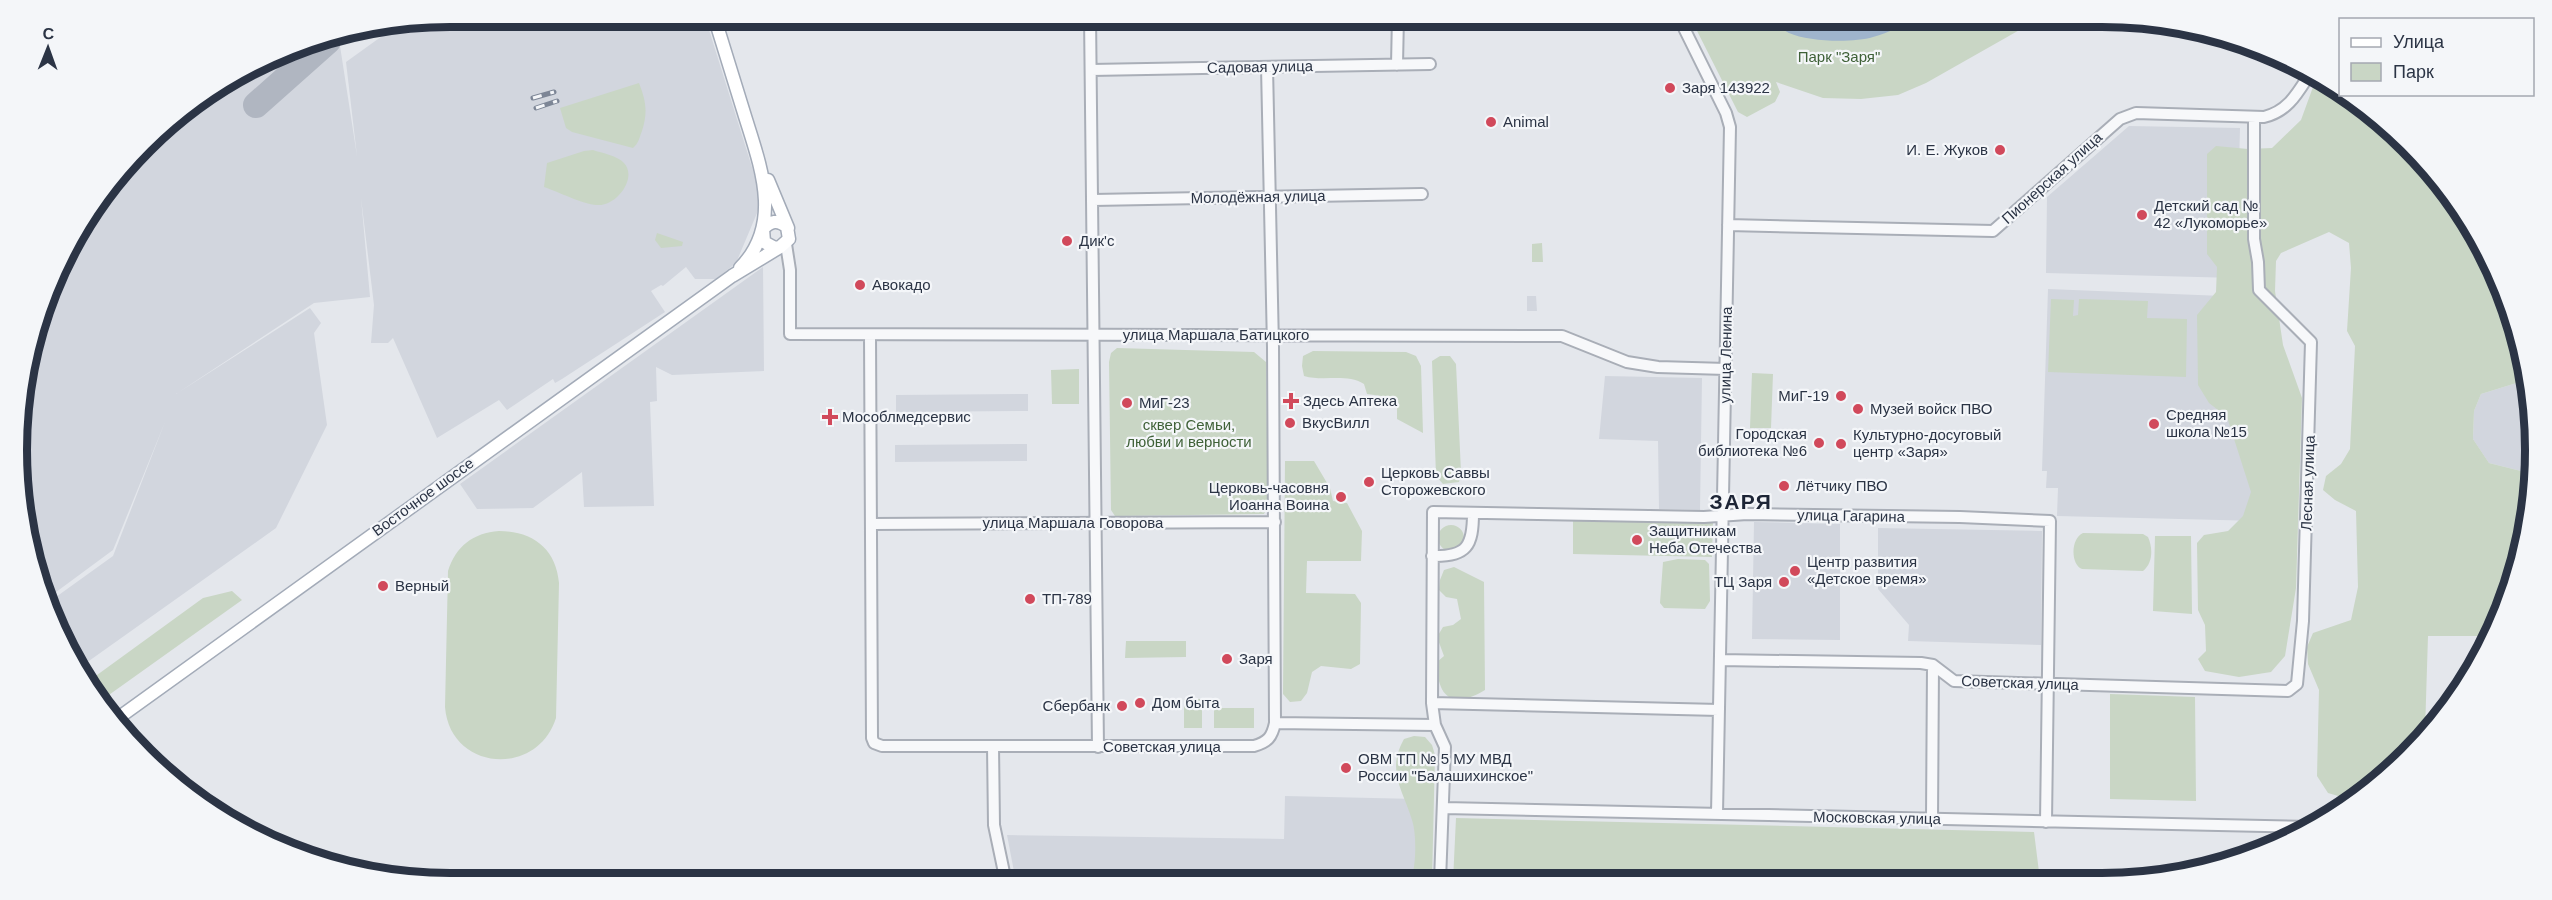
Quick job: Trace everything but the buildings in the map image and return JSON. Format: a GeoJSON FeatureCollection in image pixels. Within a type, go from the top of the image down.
{"type":"FeatureCollection","features":[{"type":"Feature","properties":{"kind":"main road","name":"Восточное шоссе"},"geometry":{"type":"LineString","coordinates":[[121,716],[732,276],[785,241],[717,27]]}},
{"type":"Feature","properties":{"kind":"main road","name":"Восточное шоссе"},"geometry":{"type":"LineString","coordinates":[[732,276],[748,257],[763,229],[766,202],[764,177],[757,153]]}},
{"type":"Feature","properties":{"kind":"main road"},"geometry":{"type":"LineString","coordinates":[[776,221],[782,223],[785,241],[768,245],[763,237],[763,229],[776,221]]}},
{"type":"Feature","properties":{"kind":"street"},"geometry":{"type":"LineString","coordinates":[[1090,27],[1098,747]]}},
{"type":"Feature","properties":{"kind":"street"},"geometry":{"type":"LineString","coordinates":[[1397,65],[1398,27]]}},
{"type":"Feature","properties":{"kind":"street","name":"улица Ленина"},"geometry":{"type":"LineString","coordinates":[[1683,27],[1726,113],[1730,127],[1717,814]]}},
{"type":"Feature","properties":{"kind":"street","name":"Садовая улица"},"geometry":{"type":"LineString","coordinates":[[1091,70],[1430,64]]}},
{"type":"Feature","properties":{"kind":"street"},"geometry":{"type":"LineString","coordinates":[[1267,67],[1273,335],[1275,723],[1435,725]]}},
{"type":"Feature","properties":{"kind":"street"},"geometry":{"type":"LineString","coordinates":[[2259,117],[2277,114],[2288,106],[2306,80]]}},
{"type":"Feature","properties":{"kind":"street","name":"Пионерская улица"},"geometry":{"type":"LineString","coordinates":[[1728,225],[1993,231],[2120,119],[2136,113],[2259,117]]}},
{"type":"Feature","properties":{"kind":"street","name":"Лесная улица"},"geometry":{"type":"LineString","coordinates":[[2259,117],[2254,239],[2259,290],[2311,342],[2303,621],[2297,684],[2288,691]]}},
{"type":"Feature","properties":{"kind":"street","name":"Молодёжная улица"},"geometry":{"type":"LineString","coordinates":[[1093,200],[1422,194]]}},
{"type":"Feature","properties":{"kind":"street","name":"улица Маршала Батицкого"},"geometry":{"type":"LineString","coordinates":[[785,241],[790,270],[790,334],[1562,336],[1627,362],[1658,367],[1726,369]]}},
{"type":"Feature","properties":{"kind":"street"},"geometry":{"type":"LineString","coordinates":[[870,335],[871,524]]}},
{"type":"Feature","properties":{"kind":"street","name":"улица Гагарина"},"geometry":{"type":"LineString","coordinates":[[1432,556],[1433,512],[1723,516],[1747,514],[2046,520],[2051,525],[2048,684]]}},
{"type":"Feature","properties":{"kind":"street"},"geometry":{"type":"LineString","coordinates":[[1440,873],[1444,747],[1435,725],[1432,703],[1432,556],[1451,556],[1466,548],[1473,532],[1473,513]]}},
{"type":"Feature","properties":{"kind":"street","name":"улица Маршала Говорова"},"geometry":{"type":"LineString","coordinates":[[871,524],[1275,522]]}},
{"type":"Feature","properties":{"kind":"street","name":"Советская улица"},"geometry":{"type":"LineString","coordinates":[[871,524],[872,738],[874,743],[882,746],[1254,746],[1267,742],[1275,723]]}},
{"type":"Feature","properties":{"kind":"street","name":"Советская улица"},"geometry":{"type":"LineString","coordinates":[[1720,660],[1921,663],[1933,665],[1954,681],[2288,691]]}},
{"type":"Feature","properties":{"kind":"street"},"geometry":{"type":"LineString","coordinates":[[1932,819],[1933,665]]}},
{"type":"Feature","properties":{"kind":"street"},"geometry":{"type":"LineString","coordinates":[[2046,822],[2048,684]]}},
{"type":"Feature","properties":{"kind":"street"},"geometry":{"type":"LineString","coordinates":[[1432,703],[1719,710]]}},
{"type":"Feature","properties":{"kind":"street"},"geometry":{"type":"LineString","coordinates":[[993,746],[994,825],[1004,873]]}},
{"type":"Feature","properties":{"kind":"street","name":"Московская улица"},"geometry":{"type":"LineString","coordinates":[[1444,808],[2293,827]]}},
{"type":"Feature","properties":{"kind":"shaded area"},"geometry":{"type":"Polygon","coordinates":[[[708,27],[756,180],[760,206],[736,263],[716,279],[695,279],[686,267],[663,286],[651,291],[665,312],[562,379],[555,383],[553,379],[507,410],[499,400],[437,438],[393,338],[388,343],[371,343],[374,305],[361,198],[370,297],[314,303],[176,394],[310,308],[321,323],[314,333],[327,425],[276,528],[85,664],[54,599],[113,556],[165,422],[113,550],[52,595],[35,533],[27,450],[35,367],[49,314],[59,288],[98,215],[114,192],[151,151],[192,114],[215,98],[288,59],[339,41],[357,156],[346,62],[388,32],[422,28],[708,27]]]}},
{"type":"Feature","properties":{"kind":"shaded area","name":"Детский сад № 42 «Лукоморье»"},"geometry":{"type":"Polygon","coordinates":[[[2129,126],[2240,128],[2236,278],[2046,273],[2047,197],[2129,126]]]}},
{"type":"Feature","properties":{"kind":"shaded area"},"geometry":{"type":"Polygon","coordinates":[[[763,267],[764,371],[672,375],[656,367],[657,401],[650,402],[654,506],[584,507],[582,472],[533,508],[477,509],[460,484],[763,267]]]}},
{"type":"Feature","properties":{"kind":"shaded area","name":"Средняя школа №15"},"geometry":{"type":"Polygon","coordinates":[[[2048,289],[2248,297],[2261,521],[2057,516],[2058,488],[2046,488],[2047,471],[2042,471],[2048,289]]]}},
{"type":"Feature","properties":{"kind":"shaded area"},"geometry":{"type":"Polygon","coordinates":[[[1527,296],[1536,296],[1537,311],[1527,311],[1527,296]]]}},
{"type":"Feature","properties":{"kind":"shaded area"},"geometry":{"type":"Polygon","coordinates":[[[1605,376],[1702,378],[1700,510],[1659,509],[1658,441],[1599,439],[1605,376]]]}},
{"type":"Feature","properties":{"kind":"shaded area"},"geometry":{"type":"Polygon","coordinates":[[[2519,382],[2524,422],[2524,471],[2489,463],[2473,439],[2474,411],[2481,394],[2519,382]]]}},
{"type":"Feature","properties":{"kind":"shaded area"},"geometry":{"type":"Polygon","coordinates":[[[1028,394],[1028,411],[896,412],[896,395],[1028,394]]]}},
{"type":"Feature","properties":{"kind":"shaded area"},"geometry":{"type":"Polygon","coordinates":[[[1027,444],[1027,461],[895,462],[895,445],[1027,444]]]}},
{"type":"Feature","properties":{"kind":"shaded area"},"geometry":{"type":"Polygon","coordinates":[[[1754,522],[1840,524],[1840,640],[1752,639],[1754,522]]]}},
{"type":"Feature","properties":{"kind":"shaded area"},"geometry":{"type":"Polygon","coordinates":[[[1878,528],[2042,531],[2041,645],[1908,641],[1909,625],[1878,589],[1878,528]]]}},
{"type":"Feature","properties":{"kind":"shaded area"},"geometry":{"type":"Polygon","coordinates":[[[1285,796],[1417,799],[1417,873],[1014,873],[1007,835],[1284,839],[1285,796]]]}},
{"type":"Feature","properties":{"kind":"green space"},"geometry":{"type":"Polygon","coordinates":[[[1264,27],[1330,27],[1324,30],[1267,30],[1264,27]]]}},
{"type":"Feature","properties":{"kind":"green space","name":"Парк \"Заря\""},"geometry":{"type":"Polygon","coordinates":[[[1695,27],[2025,27],[1926,83],[1898,95],[1861,99],[1823,98],[1776,82],[1780,92],[1775,102],[1747,117],[1738,112],[1695,27]]]}},
{"type":"Feature","properties":{"kind":"green space"},"geometry":{"type":"Polygon","coordinates":[[[639,83],[646,112],[639,140],[633,148],[572,132],[566,128],[560,108],[639,83]]]}},
{"type":"Feature","properties":{"kind":"green space"},"geometry":{"type":"Polygon","coordinates":[[[2314,84],[2360,114],[2381,132],[2438,192],[2468,239],[2493,288],[2511,341],[2519,382],[2481,394],[2474,411],[2473,439],[2489,463],[2524,471],[2517,533],[2503,586],[2493,612],[2481,637],[2428,636],[2425,723],[2381,768],[2343,798],[2328,793],[2317,776],[2319,690],[2308,664],[2307,647],[2313,633],[2351,620],[2358,587],[2356,511],[2335,500],[2323,490],[2326,476],[2341,464],[2350,449],[2355,346],[2347,331],[2351,268],[2349,243],[2329,232],[2281,253],[2276,261],[2275,291],[2283,345],[2302,398],[2296,588],[2285,656],[2271,672],[2239,677],[2205,671],[2198,659],[2206,651],[2205,625],[2198,610],[2197,543],[2204,535],[2228,531],[2243,516],[2251,492],[2227,417],[2209,403],[2198,385],[2197,315],[2216,292],[2217,267],[2207,254],[2207,154],[2216,146],[2248,149],[2272,148],[2301,120],[2314,84]]]}},
{"type":"Feature","properties":{"kind":"green space"},"geometry":{"type":"Polygon","coordinates":[[[593,150],[618,158],[628,169],[627,183],[618,197],[597,205],[544,187],[547,163],[593,150]]]}},
{"type":"Feature","properties":{"kind":"green space"},"geometry":{"type":"Polygon","coordinates":[[[657,233],[683,242],[682,246],[661,248],[655,240],[657,233]]]}},
{"type":"Feature","properties":{"kind":"green space"},"geometry":{"type":"Polygon","coordinates":[[[1542,243],[1543,262],[1532,262],[1532,244],[1542,243]]]}},
{"type":"Feature","properties":{"kind":"green space"},"geometry":{"type":"Polygon","coordinates":[[[2051,299],[2074,300],[2073,316],[2078,315],[2079,299],[2148,301],[2147,318],[2187,319],[2186,377],[2048,372],[2051,299]]]}},
{"type":"Feature","properties":{"kind":"green space","name":"сквер Семьи, любви и верности"},"geometry":{"type":"Polygon","coordinates":[[[1117,348],[1254,352],[1266,362],[1268,505],[1264,514],[1115,516],[1111,510],[1109,362],[1111,353],[1117,348]]]}},
{"type":"Feature","properties":{"kind":"green space"},"geometry":{"type":"Polygon","coordinates":[[[1313,351],[1406,352],[1416,356],[1421,366],[1423,433],[1397,419],[1397,402],[1389,397],[1367,394],[1364,384],[1350,379],[1304,376],[1303,356],[1313,351]]]}},
{"type":"Feature","properties":{"kind":"green space"},"geometry":{"type":"Polygon","coordinates":[[[1440,356],[1450,356],[1456,364],[1461,472],[1459,482],[1443,484],[1436,476],[1432,361],[1440,356]]]}},
{"type":"Feature","properties":{"kind":"green space"},"geometry":{"type":"Polygon","coordinates":[[[1079,369],[1079,404],[1052,404],[1051,370],[1079,369]]]}},
{"type":"Feature","properties":{"kind":"green space"},"geometry":{"type":"Polygon","coordinates":[[[1752,373],[1773,374],[1771,428],[1750,428],[1752,373]]]}},
{"type":"Feature","properties":{"kind":"green space"},"geometry":{"type":"Polygon","coordinates":[[[1285,461],[1314,461],[1330,488],[1333,501],[1347,503],[1362,531],[1361,561],[1307,561],[1306,593],[1355,594],[1361,603],[1360,664],[1351,669],[1321,666],[1312,672],[1307,693],[1301,701],[1290,702],[1283,694],[1285,461]]]}},
{"type":"Feature","properties":{"kind":"green space"},"geometry":{"type":"Polygon","coordinates":[[[1573,519],[1713,522],[1712,557],[1573,554],[1573,519]]]}},
{"type":"Feature","properties":{"kind":"green space"},"geometry":{"type":"Polygon","coordinates":[[[1451,525],[1460,529],[1464,538],[1460,547],[1451,551],[1442,547],[1438,538],[1442,529],[1451,525]]]}},
{"type":"Feature","properties":{"kind":"green space"},"geometry":{"type":"Polygon","coordinates":[[[499,531],[522,534],[540,544],[553,560],[559,583],[556,718],[546,737],[531,751],[514,758],[495,759],[477,754],[462,744],[450,728],[445,707],[448,571],[456,554],[467,542],[481,535],[499,531]]]}},
{"type":"Feature","properties":{"kind":"green space"},"geometry":{"type":"Polygon","coordinates":[[[2083,533],[2143,534],[2148,537],[2151,546],[2149,564],[2143,571],[2082,569],[2075,562],[2074,545],[2083,533]]]}},
{"type":"Feature","properties":{"kind":"green space"},"geometry":{"type":"Polygon","coordinates":[[[2155,536],[2191,536],[2192,614],[2153,611],[2155,536]]]}},
{"type":"Feature","properties":{"kind":"green space"},"geometry":{"type":"Polygon","coordinates":[[[1678,559],[1705,560],[1709,564],[1710,601],[1705,609],[1664,608],[1660,603],[1663,562],[1678,559]]]}},
{"type":"Feature","properties":{"kind":"green space"},"geometry":{"type":"Polygon","coordinates":[[[1454,567],[1484,582],[1485,690],[1464,699],[1449,697],[1443,692],[1437,662],[1444,656],[1437,637],[1443,627],[1453,625],[1461,619],[1457,599],[1446,597],[1439,590],[1444,570],[1454,567]]]}},
{"type":"Feature","properties":{"kind":"green space"},"geometry":{"type":"Polygon","coordinates":[[[232,591],[242,600],[106,697],[93,678],[203,598],[232,591]]]}},
{"type":"Feature","properties":{"kind":"green space"},"geometry":{"type":"Polygon","coordinates":[[[1126,641],[1186,641],[1186,657],[1125,658],[1126,641]]]}},
{"type":"Feature","properties":{"kind":"green space"},"geometry":{"type":"Polygon","coordinates":[[[2110,694],[2195,697],[2196,801],[2110,799],[2110,694]]]}},
{"type":"Feature","properties":{"kind":"green space"},"geometry":{"type":"Polygon","coordinates":[[[1184,699],[1202,699],[1202,728],[1184,728],[1184,699]]]}},
{"type":"Feature","properties":{"kind":"green space"},"geometry":{"type":"Polygon","coordinates":[[[1214,708],[1254,708],[1254,728],[1214,728],[1214,708]]]}},
{"type":"Feature","properties":{"kind":"green space"},"geometry":{"type":"Polygon","coordinates":[[[1414,736],[1425,737],[1432,745],[1435,755],[1432,873],[1413,873],[1415,834],[1396,771],[1396,761],[1404,739],[1414,736]]]}},
{"type":"Feature","properties":{"kind":"green space"},"geometry":{"type":"Polygon","coordinates":[[[1456,818],[2034,832],[2039,873],[1453,873],[1456,818]]]}},
{"type":"Feature","properties":{"kind":"water"},"geometry":{"type":"Polygon","coordinates":[[[1781,27],[1898,27],[1864,39],[1843,41],[1808,38],[1781,27]]]}},
{"type":"Feature","properties":{"kind":"taxiway"},"geometry":{"type":"LineString","coordinates":[[256,105],[322,47]]}},
{"type":"Feature","properties":{"kind":"railway"},"geometry":{"type":"LineString","coordinates":[[533,98],[554,92]]}},
{"type":"Feature","properties":{"kind":"railway"},"geometry":{"type":"LineString","coordinates":[[536,108],[557,101]]}},
{"type":"Feature","properties":{"kind":"place","name":"Заря 143922"},"geometry":{"type":"Point","coordinates":[1670,88]}},
{"type":"Feature","properties":{"kind":"place","name":"Animal"},"geometry":{"type":"Point","coordinates":[1491,122]}},
{"type":"Feature","properties":{"kind":"place","name":"И. Е. Жуков"},"geometry":{"type":"Point","coordinates":[2000,150]}},
{"type":"Feature","properties":{"kind":"place","name":"Детский сад № 42 «Лукоморье»"},"geometry":{"type":"Point","coordinates":[2142,215]}},
{"type":"Feature","properties":{"kind":"place","name":"Дик'с"},"geometry":{"type":"Point","coordinates":[1067,241]}},
{"type":"Feature","properties":{"kind":"place","name":"Авокадо"},"geometry":{"type":"Point","coordinates":[860,285]}},
{"type":"Feature","properties":{"kind":"place","name":"МиГ-19"},"geometry":{"type":"Point","coordinates":[1841,396]}},
{"type":"Feature","properties":{"kind":"place","name":"Здесь Аптека"},"geometry":{"type":"Point","coordinates":[1291,401]}},
{"type":"Feature","properties":{"kind":"place","name":"МиГ-23"},"geometry":{"type":"Point","coordinates":[1127,403]}},
{"type":"Feature","properties":{"kind":"place","name":"Музей войск ПВО"},"geometry":{"type":"Point","coordinates":[1858,409]}},
{"type":"Feature","properties":{"kind":"place","name":"Мособлмедсервис"},"geometry":{"type":"Point","coordinates":[830,417]}},
{"type":"Feature","properties":{"kind":"place","name":"ВкусВилл"},"geometry":{"type":"Point","coordinates":[1290,423]}},
{"type":"Feature","properties":{"kind":"place","name":"Средняя школа №15"},"geometry":{"type":"Point","coordinates":[2154,424]}},
{"type":"Feature","properties":{"kind":"place","name":"Городская библиотека №6"},"geometry":{"type":"Point","coordinates":[1819,443]}},
{"type":"Feature","properties":{"kind":"place","name":"Культурно-досуговый центр «Заря»"},"geometry":{"type":"Point","coordinates":[1841,444]}},
{"type":"Feature","properties":{"kind":"place","name":"Церковь Саввы Сторожевского"},"geometry":{"type":"Point","coordinates":[1369,482]}},
{"type":"Feature","properties":{"kind":"place","name":"Лётчику ПВО"},"geometry":{"type":"Point","coordinates":[1784,486]}},
{"type":"Feature","properties":{"kind":"place","name":"Церковь-часовня Иоанна Воина"},"geometry":{"type":"Point","coordinates":[1341,497]}},
{"type":"Feature","properties":{"kind":"place","name":"Защитникам Неба Отечества"},"geometry":{"type":"Point","coordinates":[1637,540]}},
{"type":"Feature","properties":{"kind":"place","name":"Центр развития «Детское время»"},"geometry":{"type":"Point","coordinates":[1795,571]}},
{"type":"Feature","properties":{"kind":"place","name":"ТЦ Заря"},"geometry":{"type":"Point","coordinates":[1784,582]}},
{"type":"Feature","properties":{"kind":"place","name":"Верный"},"geometry":{"type":"Point","coordinates":[383,586]}},
{"type":"Feature","properties":{"kind":"place","name":"ТП-789"},"geometry":{"type":"Point","coordinates":[1030,599]}},
{"type":"Feature","properties":{"kind":"place","name":"Заря"},"geometry":{"type":"Point","coordinates":[1227,659]}},
{"type":"Feature","properties":{"kind":"place","name":"Дом быта"},"geometry":{"type":"Point","coordinates":[1140,703]}},
{"type":"Feature","properties":{"kind":"place","name":"Сбербанк"},"geometry":{"type":"Point","coordinates":[1122,706]}},
{"type":"Feature","properties":{"kind":"place","name":"ОВМ ТП № 5 МУ МВД России \"Балашихинское\""},"geometry":{"type":"Point","coordinates":[1346,768]}},
{"type":"Feature","properties":{"kind":"district","name":"ЗАРЯ"},"geometry":{"type":"Point","coordinates":[1741,502]}}]}
